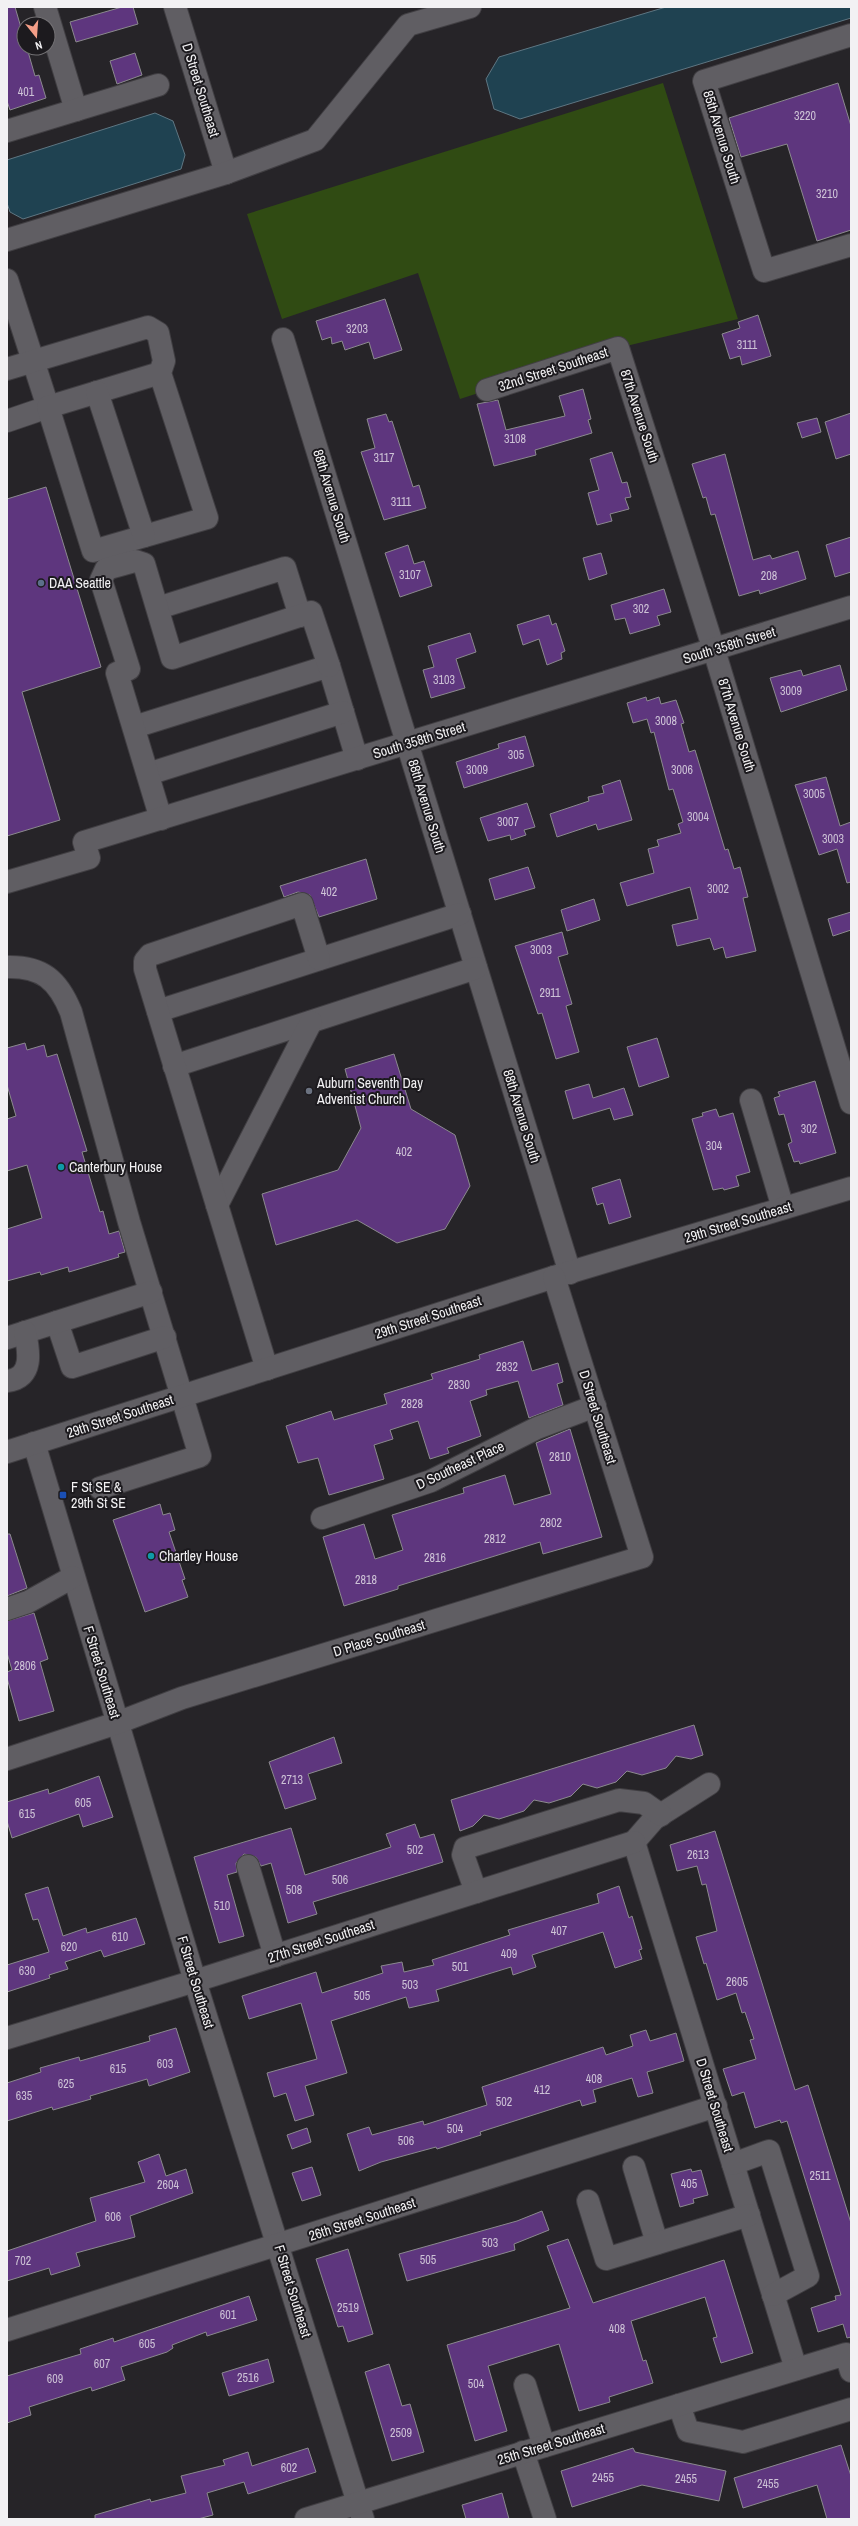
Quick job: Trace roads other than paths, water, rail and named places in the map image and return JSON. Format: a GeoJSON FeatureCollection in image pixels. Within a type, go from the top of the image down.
{"type":"FeatureCollection","features":[{"type":"Feature","properties":{"kind":"street"},"geometry":{"type":"LineString","coordinates":[[45,7],[76,110]]}},
{"type":"Feature","properties":{"kind":"street","name":"D Street Southeast"},"geometry":{"type":"LineString","coordinates":[[175,7],[226,173]]}},
{"type":"Feature","properties":{"kind":"street"},"geometry":{"type":"LineString","coordinates":[[7,240],[226,173],[315,140],[408,25],[470,7]]}},
{"type":"Feature","properties":{"kind":"street","name":"85th Avenue South"},"geometry":{"type":"LineString","coordinates":[[851,36],[704,81],[764,271],[851,245]]}},
{"type":"Feature","properties":{"kind":"street"},"geometry":{"type":"LineString","coordinates":[[7,131],[158,85]]}},
{"type":"Feature","properties":{"kind":"street"},"geometry":{"type":"LineString","coordinates":[[7,280],[33,362],[48,407],[93,551],[207,518],[160,373],[164,361],[158,333],[148,327],[33,362],[7,369]]}},
{"type":"Feature","properties":{"kind":"street","name":"88th Avenue South"},"geometry":{"type":"LineString","coordinates":[[283,339],[460,914],[562,1275]]}},
{"type":"Feature","properties":{"kind":"street","name":"32nd Street Southeast"},"geometry":{"type":"LineString","coordinates":[[487,390],[618,348]]}},
{"type":"Feature","properties":{"kind":"street","name":"87th Avenue South"},"geometry":{"type":"LineString","coordinates":[[618,348],[714,650],[851,1103]]}},
{"type":"Feature","properties":{"kind":"street"},"geometry":{"type":"LineString","coordinates":[[7,421],[160,373]]}},
{"type":"Feature","properties":{"kind":"street"},"geometry":{"type":"LineString","coordinates":[[97,392],[144,536]]}},
{"type":"Feature","properties":{"kind":"street"},"geometry":{"type":"LineString","coordinates":[[162,818],[117,673],[129,669],[101,580],[106,569],[136,561],[144,564],[172,658],[310,612],[329,666],[357,759]]}},
{"type":"Feature","properties":{"kind":"street"},"geometry":{"type":"LineString","coordinates":[[158,608],[285,568],[300,616]]}},
{"type":"Feature","properties":{"kind":"street","name":"South 358th Street"},"geometry":{"type":"LineString","coordinates":[[7,882],[89,858],[84,842],[408,744],[851,607]]}},
{"type":"Feature","properties":{"kind":"street"},"geometry":{"type":"LineString","coordinates":[[134,727],[329,666]]}},
{"type":"Feature","properties":{"kind":"street"},"geometry":{"type":"LineString","coordinates":[[148,774],[343,712]]}},
{"type":"Feature","properties":{"kind":"street"},"geometry":{"type":"LineString","coordinates":[[267,1369],[174,1066],[145,969],[145,961],[150,955],[302,904],[319,960]]}},
{"type":"Feature","properties":{"kind":"street"},"geometry":{"type":"LineString","coordinates":[[158,1011],[460,914]]}},
{"type":"Feature","properties":{"kind":"street"},"geometry":{"type":"LineString","coordinates":[[7,967],[19,966],[43,972],[65,998],[71,1012],[129,1222],[184,1396],[200,1456],[100,1488]]}},
{"type":"Feature","properties":{"kind":"street"},"geometry":{"type":"LineString","coordinates":[[174,1066],[476,968]]}},
{"type":"Feature","properties":{"kind":"street"},"geometry":{"type":"LineString","coordinates":[[217,1205],[311,1022]]}},
{"type":"Feature","properties":{"kind":"street"},"geometry":{"type":"LineString","coordinates":[[751,1100],[783,1208]]}},
{"type":"Feature","properties":{"kind":"street","name":"29th Street Southeast"},"geometry":{"type":"LineString","coordinates":[[7,1452],[562,1275],[851,1188]]}},
{"type":"Feature","properties":{"kind":"street","name":"D Street Southeast"},"geometry":{"type":"LineString","coordinates":[[562,1275],[595,1406],[642,1557]]}},
{"type":"Feature","properties":{"kind":"street"},"geometry":{"type":"LineString","coordinates":[[7,1381],[21,1376],[28,1367],[29,1353],[16,1335],[151,1292]]}},
{"type":"Feature","properties":{"kind":"street"},"geometry":{"type":"LineString","coordinates":[[57,1322],[72,1367],[165,1337]]}},
{"type":"Feature","properties":{"kind":"street","name":"D Southeast Place"},"geometry":{"type":"LineString","coordinates":[[322,1518],[431,1482],[537,1428],[595,1406]]}},
{"type":"Feature","properties":{"kind":"street","name":"F Street Southeast"},"geometry":{"type":"LineString","coordinates":[[34,1443],[195,1981],[279,2245],[361,2511]]}},
{"type":"Feature","properties":{"kind":"street","name":"D Place Southeast"},"geometry":{"type":"LineString","coordinates":[[7,1759],[117,1723],[182,1698],[642,1557]]}},
{"type":"Feature","properties":{"kind":"street"},"geometry":{"type":"LineString","coordinates":[[7,1609],[28,1602],[74,1577]]}},
{"type":"Feature","properties":{"kind":"street"},"geometry":{"type":"LineString","coordinates":[[634,1842],[661,1815],[709,1784]]}},
{"type":"Feature","properties":{"kind":"street"},"geometry":{"type":"LineString","coordinates":[[476,1892],[463,1855],[465,1848],[619,1800],[644,1803],[661,1815]]}},
{"type":"Feature","properties":{"kind":"street","name":"D Street Southeast"},"geometry":{"type":"LineString","coordinates":[[634,1842],[796,2369]]}},
{"type":"Feature","properties":{"kind":"street","name":"27th Street Southeast"},"geometry":{"type":"LineString","coordinates":[[7,2038],[275,1956],[634,1842]]}},
{"type":"Feature","properties":{"kind":"street"},"geometry":{"type":"LineString","coordinates":[[248,1866],[275,1956]]}},
{"type":"Feature","properties":{"kind":"street","name":"26th Street Southeast"},"geometry":{"type":"LineString","coordinates":[[7,2330],[716,2106]]}},
{"type":"Feature","properties":{"kind":"street"},"geometry":{"type":"LineString","coordinates":[[733,2164],[769,2152],[808,2276],[773,2295]]}},
{"type":"Feature","properties":{"kind":"street"},"geometry":{"type":"LineString","coordinates":[[634,2167],[657,2243]]}},
{"type":"Feature","properties":{"kind":"street"},"geometry":{"type":"LineString","coordinates":[[588,2201],[606,2259],[749,2215]]}},
{"type":"Feature","properties":{"kind":"street","name":"25th Street Southeast"},"geometry":{"type":"LineString","coordinates":[[306,2519],[361,2511],[524,2452],[796,2369],[849,2360]]}},
{"type":"Feature","properties":{"kind":"street"},"geometry":{"type":"LineString","coordinates":[[526,2385],[544,2446]]}},
{"type":"Feature","properties":{"kind":"street"},"geometry":{"type":"LineString","coordinates":[[679,2405],[688,2431],[743,2442],[851,2409]]}},
{"type":"Feature","properties":{"kind":"street"},"geometry":{"type":"LineString","coordinates":[[524,2452],[546,2519]]}},
{"type":"Feature","properties":{"kind":"water"},"geometry":{"type":"Polygon","coordinates":[[[666,7],[851,7],[851,18],[520,119],[494,109],[486,79],[499,57],[666,7]]]}},
{"type":"Feature","properties":{"kind":"water"},"geometry":{"type":"Polygon","coordinates":[[[155,113],[173,121],[185,155],[181,169],[23,219],[10,212],[7,203],[7,160],[155,113]]]}},
{"type":"Feature","properties":{"kind":"place","name":"DAA Seattle"},"geometry":{"type":"Point","coordinates":[41,583]}},
{"type":"Feature","properties":{"kind":"place","name":"Auburn Seventh Day Adventist Church"},"geometry":{"type":"Point","coordinates":[309,1091]}},
{"type":"Feature","properties":{"kind":"place","name":"Canterbury House"},"geometry":{"type":"Point","coordinates":[61,1167]}},
{"type":"Feature","properties":{"kind":"place","name":"F St SE & 29th St SE"},"geometry":{"type":"Point","coordinates":[63,1495]}},
{"type":"Feature","properties":{"kind":"place","name":"Chartley House"},"geometry":{"type":"Point","coordinates":[151,1556]}}]}
